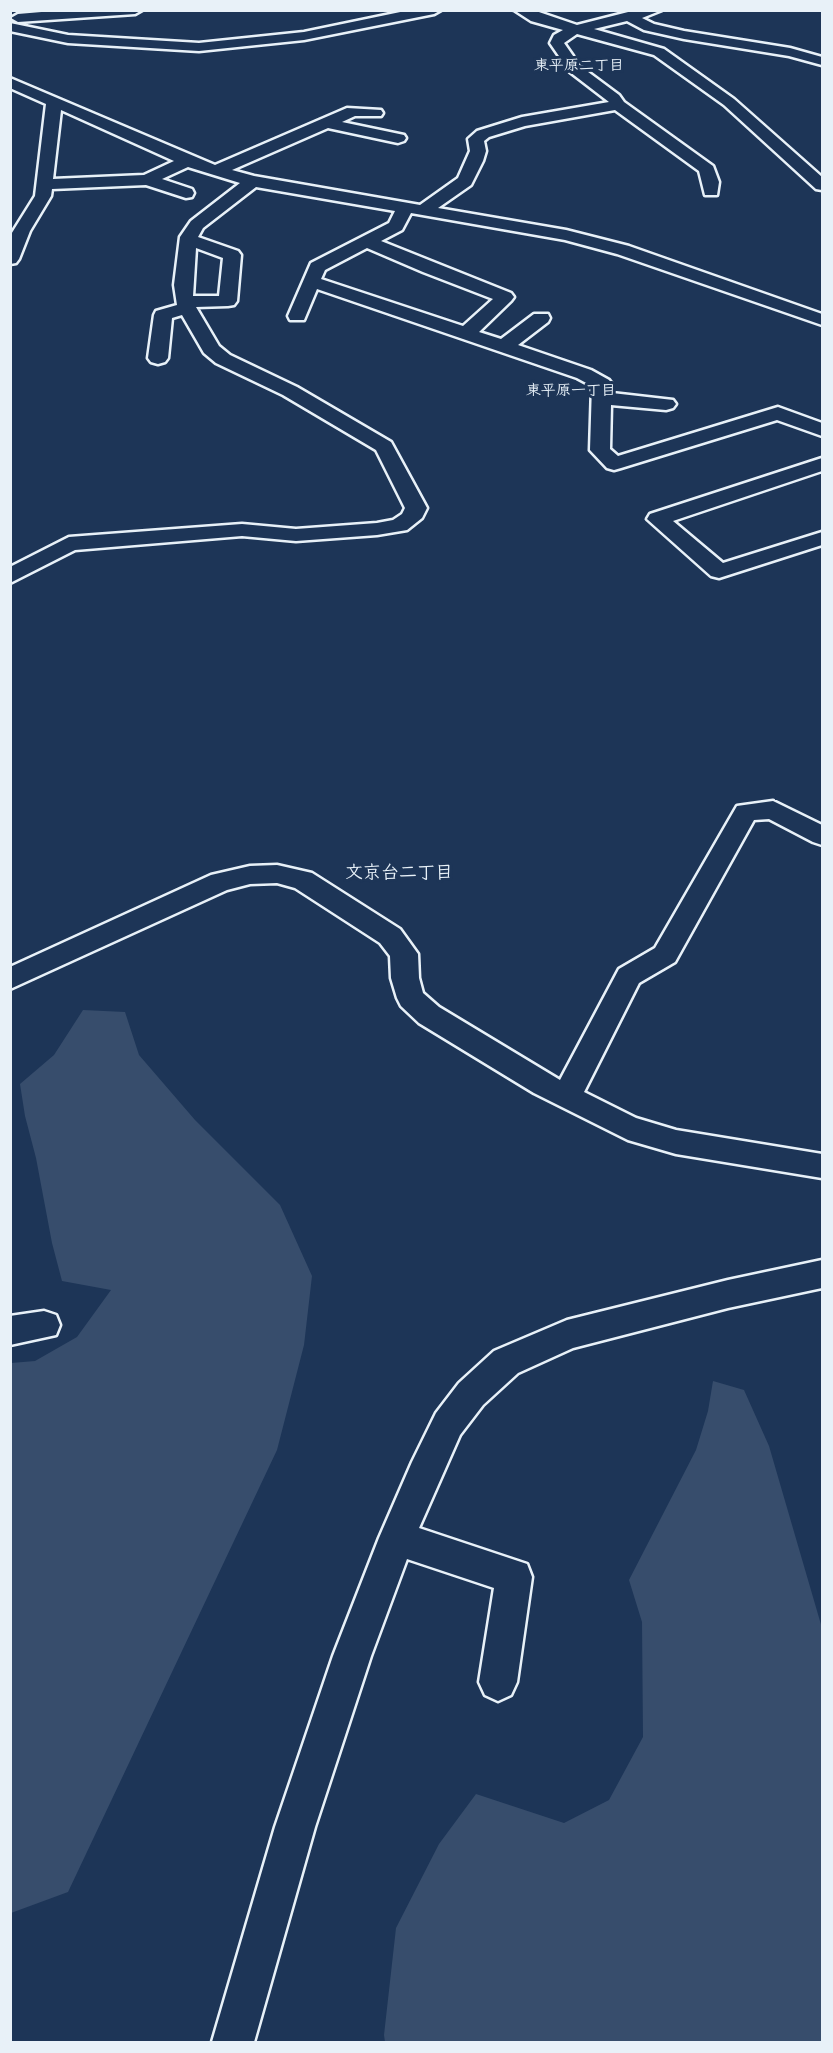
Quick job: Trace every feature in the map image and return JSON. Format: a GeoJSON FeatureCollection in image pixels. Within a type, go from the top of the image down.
{"type":"FeatureCollection","features":[{"type":"Feature","properties":{"kind":"street"},"geometry":{"type":"LineString","coordinates":[[10,19],[135,10]]}},
{"type":"Feature","properties":{"kind":"street"},"geometry":{"type":"LineString","coordinates":[[10,27],[68,39],[158,46],[207,46],[264,42],[434,10]]}},
{"type":"Feature","properties":{"kind":"street"},"geometry":{"type":"LineString","coordinates":[[521,10],[536,18],[584,29],[659,51],[729,102],[822,185]]}},
{"type":"Feature","properties":{"kind":"street"},"geometry":{"type":"LineString","coordinates":[[655,10],[565,34],[559,38],[557,43],[575,69],[614,98],[618,105],[707,169],[711,191]]}},
{"type":"Feature","properties":{"kind":"street"},"geometry":{"type":"LineString","coordinates":[[630,17],[649,27],[790,52],[822,61]]}},
{"type":"Feature","properties":{"kind":"street"},"geometry":{"type":"LineString","coordinates":[[10,82],[187,161],[216,171],[253,181],[526,227],[623,250],[822,320]]}},
{"type":"Feature","properties":{"kind":"street"},"geometry":{"type":"LineString","coordinates":[[10,259],[21,231],[43,196],[54,102]]}},
{"type":"Feature","properties":{"kind":"street"},"geometry":{"type":"LineString","coordinates":[[424,210],[465,180],[475,161],[476,139],[483,134],[522,122],[618,105]]}},
{"type":"Feature","properties":{"kind":"street"},"geometry":{"type":"LineString","coordinates":[[216,171],[353,111],[375,113]]}},
{"type":"Feature","properties":{"kind":"street"},"geometry":{"type":"LineString","coordinates":[[326,122],[398,138]]}},
{"type":"Feature","properties":{"kind":"street"},"geometry":{"type":"LineString","coordinates":[[147,180],[187,161]]}},
{"type":"Feature","properties":{"kind":"street"},"geometry":{"type":"LineString","coordinates":[[43,184],[147,180],[186,193]]}},
{"type":"Feature","properties":{"kind":"street"},"geometry":{"type":"LineString","coordinates":[[10,576],[69,544],[89,541],[242,530],[296,535],[377,529],[399,525],[411,518],[416,508],[384,446],[290,391],[224,359],[212,349],[185,305],[183,285],[189,240],[197,225],[253,181]]}},
{"type":"Feature","properties":{"kind":"street"},"geometry":{"type":"LineString","coordinates":[[297,316],[317,267],[396,226],[405,207]]}},
{"type":"Feature","properties":{"kind":"street"},"geometry":{"type":"LineString","coordinates":[[158,357],[164,315],[185,305],[228,301],[232,255],[189,240]]}},
{"type":"Feature","properties":{"kind":"street"},"geometry":{"type":"LineString","coordinates":[[369,242],[505,297],[466,334]]}},
{"type":"Feature","properties":{"kind":"street"},"geometry":{"type":"LineString","coordinates":[[311,281],[584,374],[602,384],[600,450],[614,464],[778,413],[822,430]]}},
{"type":"Feature","properties":{"kind":"street"},"geometry":{"type":"LineString","coordinates":[[504,346],[541,318]]}},
{"type":"Feature","properties":{"kind":"street"},"geometry":{"type":"LineString","coordinates":[[603,398],[666,404]]}},
{"type":"Feature","properties":{"kind":"street"},"geometry":{"type":"LineString","coordinates":[[822,464],[658,519],[719,572],[822,538]]}},
{"type":"Feature","properties":{"kind":"street"},"geometry":{"type":"LineString","coordinates":[[566,1097],[629,976],[665,955],[746,812],[773,810],[822,836]]}},
{"type":"Feature","properties":{"kind":"street"},"geometry":{"type":"LineString","coordinates":[[10,980],[220,882],[250,875],[277,874],[303,880],[390,936],[404,954],[405,978],[411,998],[429,1015],[566,1097],[628,1128],[676,1142],[822,1166]]}},
{"type":"Feature","properties":{"kind":"street"},"geometry":{"type":"LineString","coordinates":[[232,2043],[295,1827],[352,1656],[424,1474],[448,1424],[471,1394],[506,1362],[576,1333],[728,1294],[822,1274]]}},
{"type":"Feature","properties":{"kind":"street"},"geometry":{"type":"LineString","coordinates":[[10,1331],[44,1325]]}},
{"type":"Feature","properties":{"kind":"street"},"geometry":{"type":"LineString","coordinates":[[397,1538],[514,1577],[498,1682]]}},
{"type":"Feature","properties":{"kind":"shaded area"},"geometry":{"type":"Polygon","coordinates":[[[83,1010],[125,1012],[139,1055],[195,1120],[280,1205],[312,1276],[304,1345],[277,1450],[68,1892],[11,1913],[11,1363],[35,1361],[77,1337],[111,1290],[62,1281],[52,1243],[20,1084],[54,1055],[83,1010]]]}},
{"type":"Feature","properties":{"kind":"shaded area"},"geometry":{"type":"Polygon","coordinates":[[[713,1381],[744,1390],[769,1446],[822,1628],[822,2042],[385,2042],[396,1928],[439,1844],[476,1794],[564,1823],[609,1800],[643,1737],[642,1622],[629,1580],[696,1450],[708,1411],[713,1381]]]}},
{"type":"Feature","properties":{"kind":"district","name":"東平原二丁目"},"geometry":{"type":"Point","coordinates":[579,65]}},
{"type":"Feature","properties":{"kind":"district","name":"東平原一丁目"},"geometry":{"type":"Point","coordinates":[571,390]}},
{"type":"Feature","properties":{"kind":"district","name":"文京台二丁目"},"geometry":{"type":"Point","coordinates":[399,872]}}]}
